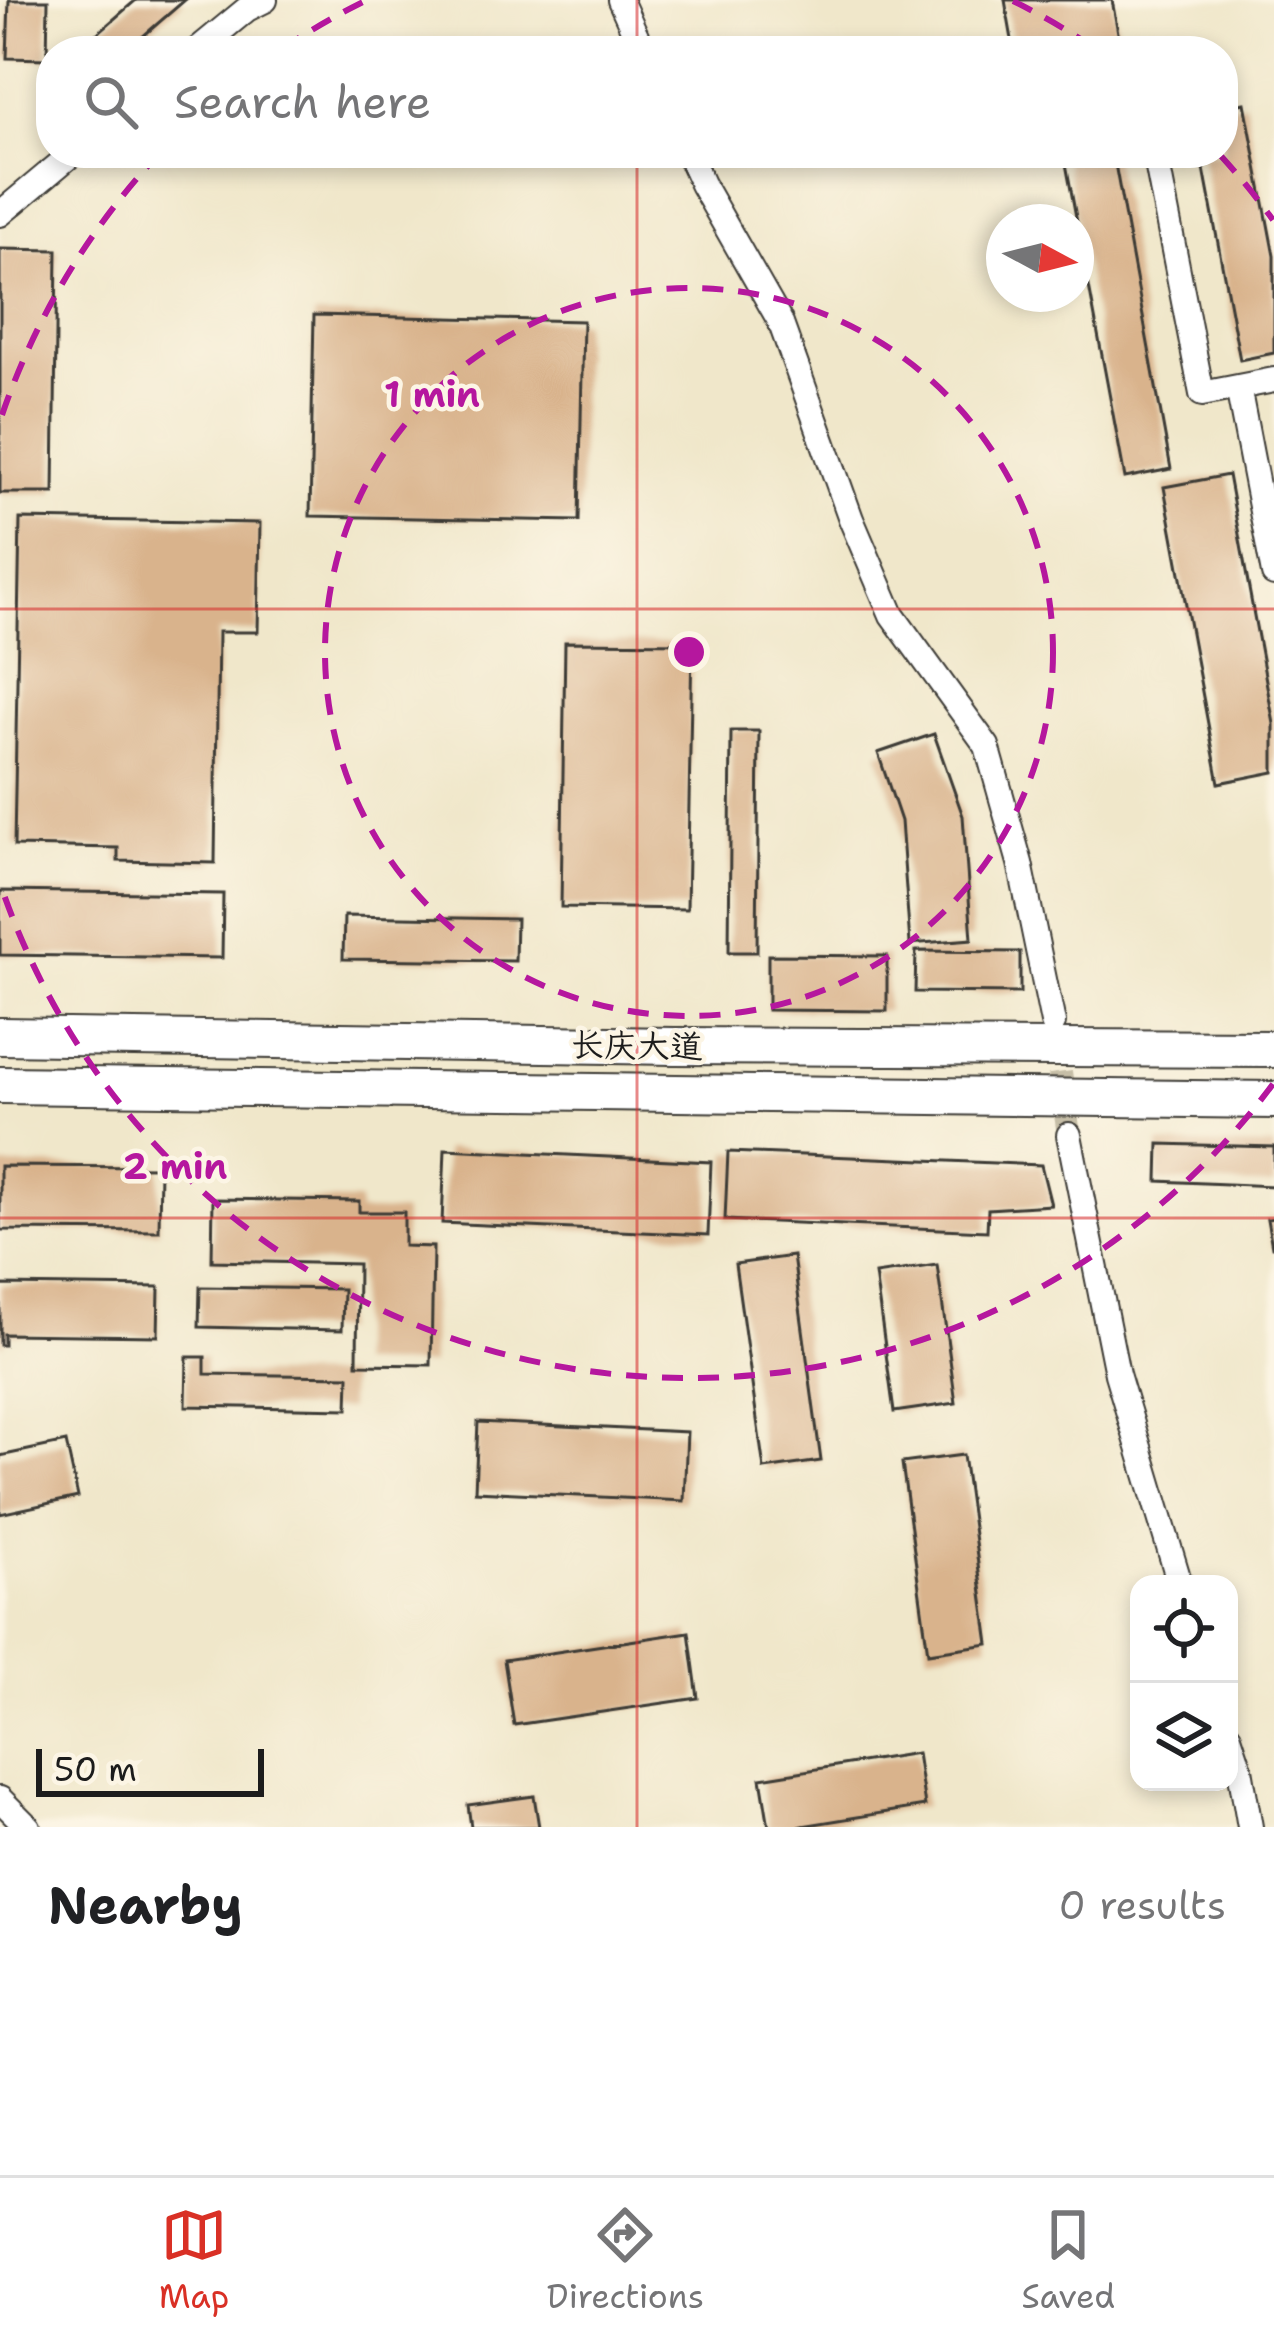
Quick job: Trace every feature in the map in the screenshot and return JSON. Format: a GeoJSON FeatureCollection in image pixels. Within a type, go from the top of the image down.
{"type":"FeatureCollection","features":[{"type":"Feature","properties":{"kind":"main road","name":"长庆大道"},"geometry":{"type":"LineString","coordinates":[[0,1036],[1274,1049]]}},
{"type":"Feature","properties":{"kind":"main road","name":"长庆大道"},"geometry":{"type":"LineString","coordinates":[[0,1084],[1274,1100]]}},
{"type":"Feature","properties":{"kind":"street"},"geometry":{"type":"LineString","coordinates":[[214,36],[265,0]]}},
{"type":"Feature","properties":{"kind":"street"},"geometry":{"type":"LineString","coordinates":[[620,0],[636,36]]}},
{"type":"Feature","properties":{"kind":"street"},"geometry":{"type":"LineString","coordinates":[[0,214],[55,168]]}},
{"type":"Feature","properties":{"kind":"street"},"geometry":{"type":"LineString","coordinates":[[695,168],[781,321],[851,519],[892,615],[987,746],[1020,863],[1053,1023]]}},
{"type":"Feature","properties":{"kind":"street"},"geometry":{"type":"LineString","coordinates":[[1158,168],[1202,394],[1274,380]]}},
{"type":"Feature","properties":{"kind":"street"},"geometry":{"type":"LineString","coordinates":[[1238,387],[1274,574]]}},
{"type":"Feature","properties":{"kind":"street"},"geometry":{"type":"LineString","coordinates":[[1069,1136],[1117,1374],[1177,1575]]}},
{"type":"Feature","properties":{"kind":"street"},"geometry":{"type":"LineString","coordinates":[[1238,1763],[1250,1827]]}},
{"type":"Feature","properties":{"kind":"street"},"geometry":{"type":"LineString","coordinates":[[0,1798],[28,1827]]}},
{"type":"Feature","properties":{"kind":"building"},"geometry":{"type":"Polygon","coordinates":[[[9,0],[48,0],[47,36],[36,36],[36,59],[7,58],[9,0]]]}},
{"type":"Feature","properties":{"kind":"building"},"geometry":{"type":"Polygon","coordinates":[[[136,0],[185,0],[143,36],[94,36],[136,0]]]}},
{"type":"Feature","properties":{"kind":"building"},"geometry":{"type":"Polygon","coordinates":[[[1005,0],[1112,0],[1119,36],[1011,36],[1005,0]]]}},
{"type":"Feature","properties":{"kind":"building"},"geometry":{"type":"Polygon","coordinates":[[[1245,103],[1274,256],[1274,353],[1240,360],[1204,168],[1238,168],[1238,104],[1245,103]]]}},
{"type":"Feature","properties":{"kind":"building"},"geometry":{"type":"Polygon","coordinates":[[[1067,168],[1116,168],[1171,469],[1125,478],[1094,312],[1094,204],[1074,204],[1067,168]]]}},
{"type":"Feature","properties":{"kind":"building"},"geometry":{"type":"Polygon","coordinates":[[[0,249],[57,250],[54,493],[0,493],[0,249]]]}},
{"type":"Feature","properties":{"kind":"building"},"geometry":{"type":"Polygon","coordinates":[[[314,315],[583,321],[579,521],[310,516],[314,315]]]}},
{"type":"Feature","properties":{"kind":"building"},"geometry":{"type":"Polygon","coordinates":[[[1228,475],[1274,724],[1274,772],[1219,783],[1164,487],[1228,475]]]}},
{"type":"Feature","properties":{"kind":"building"},"geometry":{"type":"Polygon","coordinates":[[[20,519],[260,523],[258,632],[218,632],[215,863],[118,861],[118,848],[14,846],[20,519]]]}},
{"type":"Feature","properties":{"kind":"building"},"geometry":{"type":"Polygon","coordinates":[[[565,642],[692,643],[687,909],[561,907],[565,642]]]}},
{"type":"Feature","properties":{"kind":"building"},"geometry":{"type":"Polygon","coordinates":[[[731,731],[759,731],[757,952],[729,952],[731,731]]]}},
{"type":"Feature","properties":{"kind":"building"},"geometry":{"type":"Polygon","coordinates":[[[934,734],[963,816],[972,939],[910,944],[901,821],[878,753],[934,734]]]}},
{"type":"Feature","properties":{"kind":"building"},"geometry":{"type":"Polygon","coordinates":[[[0,891],[223,894],[222,958],[0,955],[0,891]]]}},
{"type":"Feature","properties":{"kind":"building"},"geometry":{"type":"Polygon","coordinates":[[[344,916],[516,919],[515,961],[343,959],[344,916]]]}},
{"type":"Feature","properties":{"kind":"building"},"geometry":{"type":"Polygon","coordinates":[[[916,951],[1020,952],[1020,993],[915,992],[916,951]]]}},
{"type":"Feature","properties":{"kind":"building"},"geometry":{"type":"Polygon","coordinates":[[[768,955],[887,956],[887,1011],[768,1010],[768,955]]]}},
{"type":"Feature","properties":{"kind":"building"},"geometry":{"type":"Polygon","coordinates":[[[1159,1144],[1274,1147],[1274,1186],[1158,1181],[1159,1144]]]}},
{"type":"Feature","properties":{"kind":"building"},"geometry":{"type":"Polygon","coordinates":[[[445,1149],[711,1162],[708,1235],[442,1223],[445,1149]]]}},
{"type":"Feature","properties":{"kind":"building"},"geometry":{"type":"Polygon","coordinates":[[[728,1152],[1041,1165],[1051,1205],[988,1209],[987,1231],[725,1220],[728,1152]]]}},
{"type":"Feature","properties":{"kind":"building"},"geometry":{"type":"Polygon","coordinates":[[[0,1166],[160,1167],[159,1231],[0,1230],[0,1166]]]}},
{"type":"Feature","properties":{"kind":"building"},"geometry":{"type":"Polygon","coordinates":[[[213,1199],[359,1201],[359,1212],[404,1212],[404,1246],[433,1247],[431,1365],[357,1364],[358,1264],[212,1261],[213,1199]]]}},
{"type":"Feature","properties":{"kind":"building"},"geometry":{"type":"Polygon","coordinates":[[[1274,1218],[1274,1247],[1272,1247],[1267,1219],[1274,1218]]]}},
{"type":"Feature","properties":{"kind":"building"},"geometry":{"type":"Polygon","coordinates":[[[793,1256],[821,1461],[764,1469],[735,1264],[793,1256]]]}},
{"type":"Feature","properties":{"kind":"building"},"geometry":{"type":"Polygon","coordinates":[[[937,1265],[956,1403],[894,1412],[875,1274],[937,1265]]]}},
{"type":"Feature","properties":{"kind":"building"},"geometry":{"type":"Polygon","coordinates":[[[0,1285],[159,1287],[158,1336],[4,1334],[4,1345],[0,1345],[0,1285]]]}},
{"type":"Feature","properties":{"kind":"building"},"geometry":{"type":"Polygon","coordinates":[[[200,1287],[343,1289],[342,1330],[199,1327],[200,1287]]]}},
{"type":"Feature","properties":{"kind":"building"},"geometry":{"type":"Polygon","coordinates":[[[187,1357],[205,1357],[205,1374],[349,1376],[348,1409],[186,1406],[187,1357]]]}},
{"type":"Feature","properties":{"kind":"building"},"geometry":{"type":"Polygon","coordinates":[[[478,1422],[687,1432],[684,1501],[475,1491],[478,1422]]]}},
{"type":"Feature","properties":{"kind":"building"},"geometry":{"type":"Polygon","coordinates":[[[66,1442],[78,1497],[0,1514],[0,1456],[66,1442]]]}},
{"type":"Feature","properties":{"kind":"building"},"geometry":{"type":"Polygon","coordinates":[[[963,1455],[989,1644],[928,1653],[902,1463],[963,1455]]]}},
{"type":"Feature","properties":{"kind":"building"},"geometry":{"type":"Polygon","coordinates":[[[689,1632],[698,1698],[514,1725],[504,1660],[689,1632]]]}},
{"type":"Feature","properties":{"kind":"building"},"geometry":{"type":"Polygon","coordinates":[[[917,1753],[925,1806],[796,1827],[769,1827],[761,1778],[917,1753]]]}},
{"type":"Feature","properties":{"kind":"building"},"geometry":{"type":"Polygon","coordinates":[[[534,1796],[539,1827],[471,1827],[468,1805],[534,1796]]]}},
{"type":"Feature","properties":{"kind":"tunnel"},"geometry":{"type":"LineString","coordinates":[[1055,1037],[1069,1135]]}}]}
